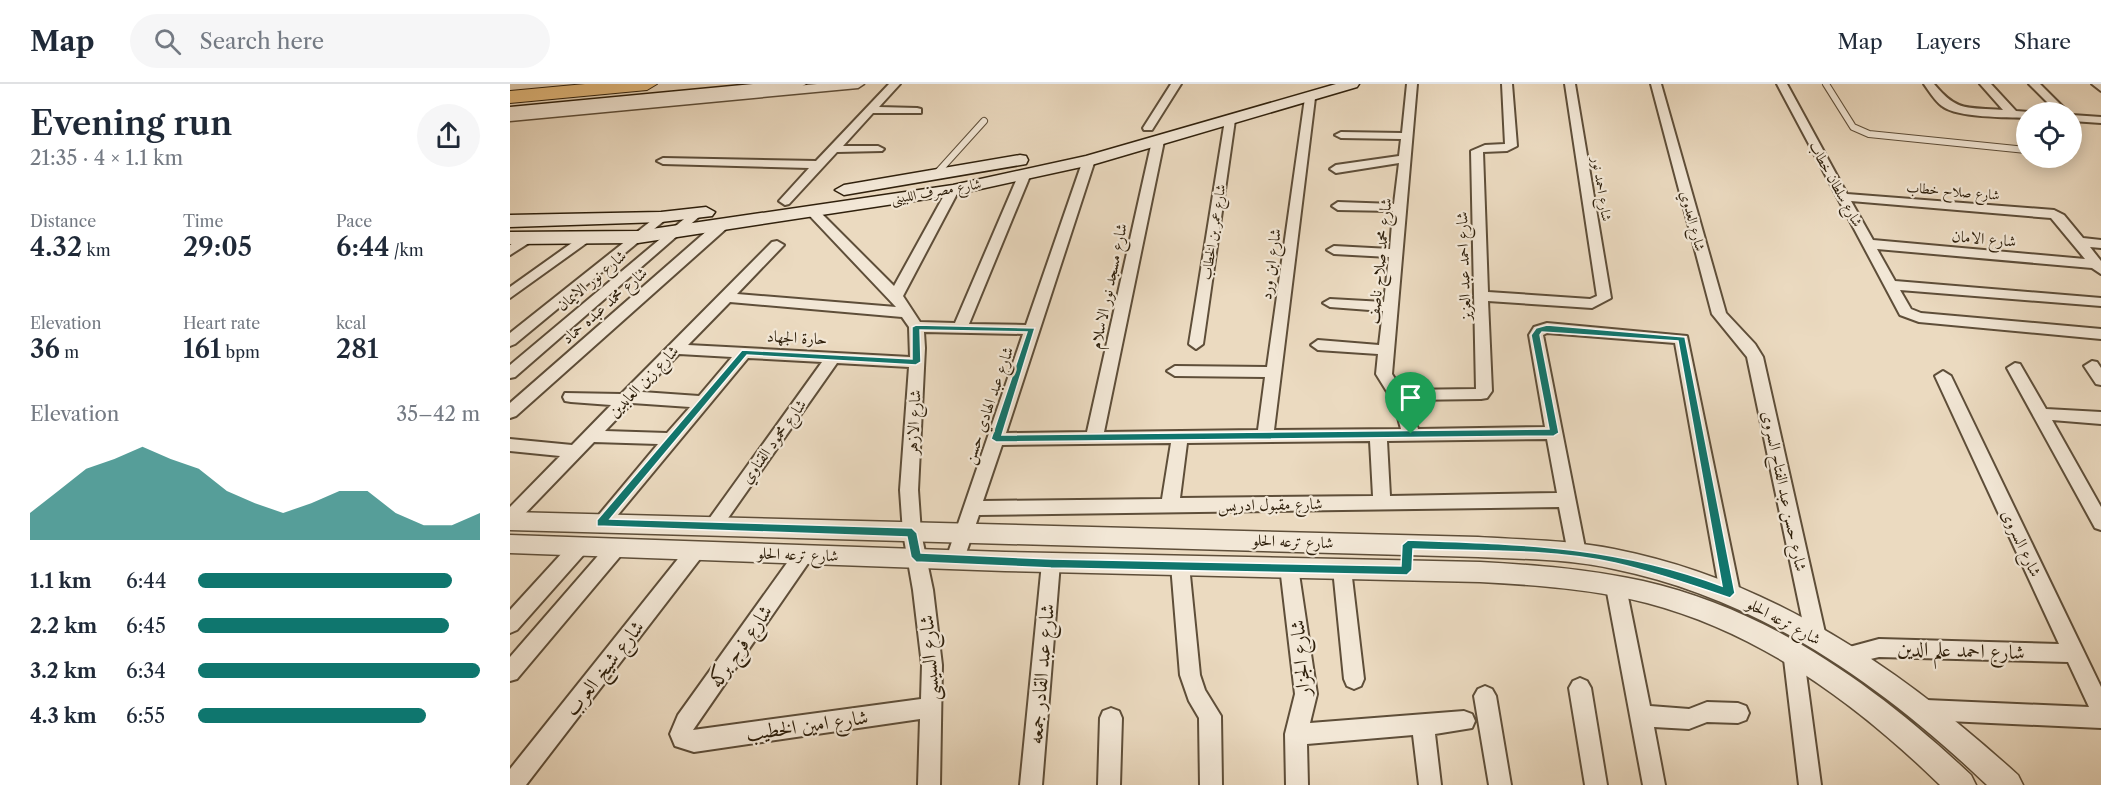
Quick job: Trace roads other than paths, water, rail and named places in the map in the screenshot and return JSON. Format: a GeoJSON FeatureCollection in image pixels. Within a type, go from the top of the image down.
{"type":"FeatureCollection","features":[{"type":"Feature","properties":{"kind":"highway"},"geometry":{"type":"LineString","coordinates":[[510,97],[647,84]]}},
{"type":"Feature","properties":{"kind":"main road"},"geometry":{"type":"LineString","coordinates":[[510,112],[546,111],[799,84]]}},
{"type":"Feature","properties":{"kind":"main road","name":"شارع مصرف اللبينى"},"geometry":{"type":"LineString","coordinates":[[518,238],[638,237],[953,190],[1089,160],[1154,135],[1306,91],[1353,84]]}},
{"type":"Feature","properties":{"kind":"main road","name":"شارع مصرف اللبينى"},"geometry":{"type":"LineString","coordinates":[[510,221],[661,217],[785,201],[1033,158],[1230,120],[1306,91]]}},
{"type":"Feature","properties":{"kind":"street"},"geometry":{"type":"LineString","coordinates":[[510,117],[546,111],[858,84]]}},
{"type":"Feature","properties":{"kind":"street"},"geometry":{"type":"LineString","coordinates":[[785,201],[895,84]]}},
{"type":"Feature","properties":{"kind":"street","name":"شارع مسجد نور الاسلام"},"geometry":{"type":"LineString","coordinates":[[1094,438],[1154,135],[1176,84]]}},
{"type":"Feature","properties":{"kind":"street","name":"شارع محمد صلاح ناصف"},"geometry":{"type":"LineString","coordinates":[[1411,434],[1398,395],[1384,374],[1412,84]]}},
{"type":"Feature","properties":{"kind":"street","name":"شارع احمد عبد العزيز"},"geometry":{"type":"LineString","coordinates":[[1398,395],[1483,393],[1477,151],[1481,148],[1512,146],[1507,84]]}},
{"type":"Feature","properties":{"kind":"street","name":"شارع احمد نور"},"geometry":{"type":"LineString","coordinates":[[1480,296],[1592,304],[1604,298],[1570,84]]}},
{"type":"Feature","properties":{"kind":"street","name":"شارع العدوي"},"geometry":{"type":"LineString","coordinates":[[1656,84],[1719,314],[1750,346]]}},
{"type":"Feature","properties":{"kind":"street","name":"شارع سلطان خطاب"},"geometry":{"type":"LineString","coordinates":[[1782,84],[1901,308],[1919,317],[2101,334]]}},
{"type":"Feature","properties":{"kind":"street"},"geometry":{"type":"LineString","coordinates":[[1929,84],[1944,104],[1956,109],[2014,115]]}},
{"type":"Feature","properties":{"kind":"street"},"geometry":{"type":"LineString","coordinates":[[1985,84],[2014,115]]}},
{"type":"Feature","properties":{"kind":"street"},"geometry":{"type":"LineString","coordinates":[[2034,84],[2053,102]]}},
{"type":"Feature","properties":{"kind":"street"},"geometry":{"type":"LineString","coordinates":[[2097,84],[2101,87]]}},
{"type":"Feature","properties":{"kind":"street","name":"شارع ابن ورد"},"geometry":{"type":"LineString","coordinates":[[1265,436],[1306,91]]}},
{"type":"Feature","properties":{"kind":"street"},"geometry":{"type":"LineString","coordinates":[[871,110],[917,111]]}},
{"type":"Feature","properties":{"kind":"street"},"geometry":{"type":"LineString","coordinates":[[2082,119],[2101,120]]}},
{"type":"Feature","properties":{"kind":"street","name":"شارع عمر بن الخطاب"},"geometry":{"type":"LineString","coordinates":[[1196,344],[1230,120]]}},
{"type":"Feature","properties":{"kind":"street"},"geometry":{"type":"LineString","coordinates":[[1341,135],[1408,136]]}},
{"type":"Feature","properties":{"kind":"street"},"geometry":{"type":"LineString","coordinates":[[834,149],[878,150]]}},
{"type":"Feature","properties":{"kind":"street"},"geometry":{"type":"LineString","coordinates":[[1336,169],[1406,158]]}},
{"type":"Feature","properties":{"kind":"street","name":"شارع عبد الهادي حسن"},"geometry":{"type":"LineString","coordinates":[[955,559],[1089,160]]}},
{"type":"Feature","properties":{"kind":"street"},"geometry":{"type":"LineString","coordinates":[[663,161],[819,165]]}},
{"type":"Feature","properties":{"kind":"street"},"geometry":{"type":"LineString","coordinates":[[960,328],[1024,176]]}},
{"type":"Feature","properties":{"kind":"street"},"geometry":{"type":"LineString","coordinates":[[896,296],[953,190]]}},
{"type":"Feature","properties":{"kind":"street","name":"شارع صلاح خطاب"},"geometry":{"type":"LineString","coordinates":[[1843,197],[2050,214],[2060,218]]}},
{"type":"Feature","properties":{"kind":"street"},"geometry":{"type":"LineString","coordinates":[[1338,206],[1401,208]]}},
{"type":"Feature","properties":{"kind":"street"},"geometry":{"type":"LineString","coordinates":[[812,211],[896,296],[912,320]]}},
{"type":"Feature","properties":{"kind":"street","name":"شارع نور الايمان"},"geometry":{"type":"LineString","coordinates":[[510,373],[696,213]]}},
{"type":"Feature","properties":{"kind":"street"},"geometry":{"type":"LineString","coordinates":[[510,341],[661,217]]}},
{"type":"Feature","properties":{"kind":"street","name":"شارع الامان"},"geometry":{"type":"LineString","coordinates":[[2060,218],[2098,267]]}},
{"type":"Feature","properties":{"kind":"street","name":"شارع محمد عبده حماد"},"geometry":{"type":"LineString","coordinates":[[510,412],[722,225]]}},
{"type":"Feature","properties":{"kind":"street"},"geometry":{"type":"LineString","coordinates":[[510,251],[518,238]]}},
{"type":"Feature","properties":{"kind":"street"},"geometry":{"type":"LineString","coordinates":[[510,294],[583,239]]}},
{"type":"Feature","properties":{"kind":"street"},"geometry":{"type":"LineString","coordinates":[[2079,242],[2101,244]]}},
{"type":"Feature","properties":{"kind":"street","name":"شارع الامان"},"geometry":{"type":"LineString","coordinates":[[1869,244],[2098,267]]}},
{"type":"Feature","properties":{"kind":"street","name":"شارع زين العابدين"},"geometry":{"type":"LineString","coordinates":[[510,520],[777,245]]}},
{"type":"Feature","properties":{"kind":"street"},"geometry":{"type":"LineString","coordinates":[[1334,250],[1396,253]]}},
{"type":"Feature","properties":{"kind":"street"},"geometry":{"type":"LineString","coordinates":[[1889,285],[2101,303]]}},
{"type":"Feature","properties":{"kind":"street"},"geometry":{"type":"LineString","coordinates":[[725,297],[960,328],[1032,330]]}},
{"type":"Feature","properties":{"kind":"street"},"geometry":{"type":"LineString","coordinates":[[1330,303],[1391,307]]}},
{"type":"Feature","properties":{"kind":"street","name":"شارع الازهر"},"geometry":{"type":"LineString","coordinates":[[912,320],[916,362],[909,490],[912,533]]}},
{"type":"Feature","properties":{"kind":"street"},"geometry":{"type":"LineString","coordinates":[[1577,553],[1536,335],[1539,330],[1547,328],[1682,339],[1730,593]]}},
{"type":"Feature","properties":{"kind":"street"},"geometry":{"type":"LineString","coordinates":[[1318,345],[1386,350]]}},
{"type":"Feature","properties":{"kind":"street","name":"شارع حسن عبد الفتاح السروى"},"geometry":{"type":"LineString","coordinates":[[1750,346],[1756,361],[1816,637]]}},
{"type":"Feature","properties":{"kind":"street","name":"حارة الجهاد"},"geometry":{"type":"LineString","coordinates":[[675,349],[916,362]]}},
{"type":"Feature","properties":{"kind":"street"},"geometry":{"type":"LineString","coordinates":[[601,523],[745,352]]}},
{"type":"Feature","properties":{"kind":"street","name":"شارع محمود القناوي"},"geometry":{"type":"LineString","coordinates":[[713,525],[834,357]]}},
{"type":"Feature","properties":{"kind":"street"},"geometry":{"type":"LineString","coordinates":[[2092,366],[2101,380]]}},
{"type":"Feature","properties":{"kind":"street"},"geometry":{"type":"LineString","coordinates":[[2015,368],[2101,523]]}},
{"type":"Feature","properties":{"kind":"street"},"geometry":{"type":"LineString","coordinates":[[1175,371],[1272,372]]}},
{"type":"Feature","properties":{"kind":"street","name":"شارع السروى"},"geometry":{"type":"LineString","coordinates":[[1943,376],[2101,710]]}},
{"type":"Feature","properties":{"kind":"street"},"geometry":{"type":"LineString","coordinates":[[570,397],[703,402]]}},
{"type":"Feature","properties":{"kind":"street"},"geometry":{"type":"LineString","coordinates":[[2041,414],[2101,418]]}},
{"type":"Feature","properties":{"kind":"street"},"geometry":{"type":"LineString","coordinates":[[996,439],[1554,433]]}},
{"type":"Feature","properties":{"kind":"street"},"geometry":{"type":"LineString","coordinates":[[1378,435],[1382,502]]}},
{"type":"Feature","properties":{"kind":"street"},"geometry":{"type":"LineString","coordinates":[[590,436],[672,439]]}},
{"type":"Feature","properties":{"kind":"street"},"geometry":{"type":"LineString","coordinates":[[1170,506],[1180,437]]}},
{"type":"Feature","properties":{"kind":"street"},"geometry":{"type":"LineString","coordinates":[[511,445],[575,451]]}},
{"type":"Feature","properties":{"kind":"street","name":"شارع مقبول ادريس"},"geometry":{"type":"LineString","coordinates":[[972,508],[1567,500]]}},
{"type":"Feature","properties":{"kind":"street","name":"شارع ترعه الحلو"},"geometry":{"type":"LineString","coordinates":[[510,520],[912,533],[964,531],[1408,545],[1577,553],[1652,567],[1730,593],[1773,613],[1849,655],[1926,710],[2008,785]]}},
{"type":"Feature","properties":{"kind":"street","name":"شارع السيسى"},"geometry":{"type":"LineString","coordinates":[[912,533],[929,626],[933,708],[929,785]]}},
{"type":"Feature","properties":{"kind":"street","name":"شارع ترعه الحلو"},"geometry":{"type":"LineString","coordinates":[[510,544],[1051,563],[1407,570],[1564,578],[1675,600],[1725,618],[1793,651],[1858,694],[1920,745],[1961,785]]}},
{"type":"Feature","properties":{"kind":"street"},"geometry":{"type":"LineString","coordinates":[[1407,570],[1408,545]]}},
{"type":"Feature","properties":{"kind":"street"},"geometry":{"type":"LineString","coordinates":[[510,624],[580,546]]}},
{"type":"Feature","properties":{"kind":"street"},"geometry":{"type":"LineString","coordinates":[[510,672],[616,548]]}},
{"type":"Feature","properties":{"kind":"street","name":"شارع شيخ العرب"},"geometry":{"type":"LineString","coordinates":[[512,785],[696,550]]}},
{"type":"Feature","properties":{"kind":"street","name":"شارع فرج بركه"},"geometry":{"type":"LineString","coordinates":[[682,739],[681,734],[686,722],[804,554]]}},
{"type":"Feature","properties":{"kind":"street","name":"شارع عبد القادر جمعه"},"geometry":{"type":"LineString","coordinates":[[1031,785],[1051,563]]}},
{"type":"Feature","properties":{"kind":"street"},"geometry":{"type":"LineString","coordinates":[[1180,565],[1190,675],[1196,694],[1210,716],[1211,785]]}},
{"type":"Feature","properties":{"kind":"street","name":"شارع الجزار"},"geometry":{"type":"LineString","coordinates":[[1289,567],[1306,694],[1296,734],[1297,785]]}},
{"type":"Feature","properties":{"kind":"street"},"geometry":{"type":"LineString","coordinates":[[1342,569],[1354,679]]}},
{"type":"Feature","properties":{"kind":"street"},"geometry":{"type":"LineString","coordinates":[[1616,587],[1654,785]]}},
{"type":"Feature","properties":{"kind":"street","name":"شارع احمد علم الدين"},"geometry":{"type":"LineString","coordinates":[[1849,655],[1879,648],[2074,653]]}},
{"type":"Feature","properties":{"kind":"street"},"geometry":{"type":"LineString","coordinates":[[1793,651],[1810,785]]}},
{"type":"Feature","properties":{"kind":"street"},"geometry":{"type":"LineString","coordinates":[[1580,688],[1596,785]]}},
{"type":"Feature","properties":{"kind":"street"},"geometry":{"type":"LineString","coordinates":[[1485,696],[1500,785]]}},
{"type":"Feature","properties":{"kind":"street","name":"شارع امين الخطيب"},"geometry":{"type":"LineString","coordinates":[[682,739],[694,741],[933,708]]}},
{"type":"Feature","properties":{"kind":"street"},"geometry":{"type":"LineString","coordinates":[[1926,710],[2101,718]]}},
{"type":"Feature","properties":{"kind":"street"},"geometry":{"type":"LineString","coordinates":[[1642,716],[1689,719],[1707,712],[1738,713]]}},
{"type":"Feature","properties":{"kind":"street"},"geometry":{"type":"LineString","coordinates":[[1108,785],[1111,718]]}},
{"type":"Feature","properties":{"kind":"street"},"geometry":{"type":"LineString","coordinates":[[1296,734],[1464,721]]}},
{"type":"Feature","properties":{"kind":"street"},"geometry":{"type":"LineString","coordinates":[[1423,724],[1430,785]]}},
{"type":"Feature","properties":{"kind":"lane"},"geometry":{"type":"LineString","coordinates":[[1826,84],[1853,127],[1869,134],[2016,149]]}},
{"type":"Feature","properties":{"kind":"lane"},"geometry":{"type":"LineString","coordinates":[[937,173],[984,121]]}}]}
